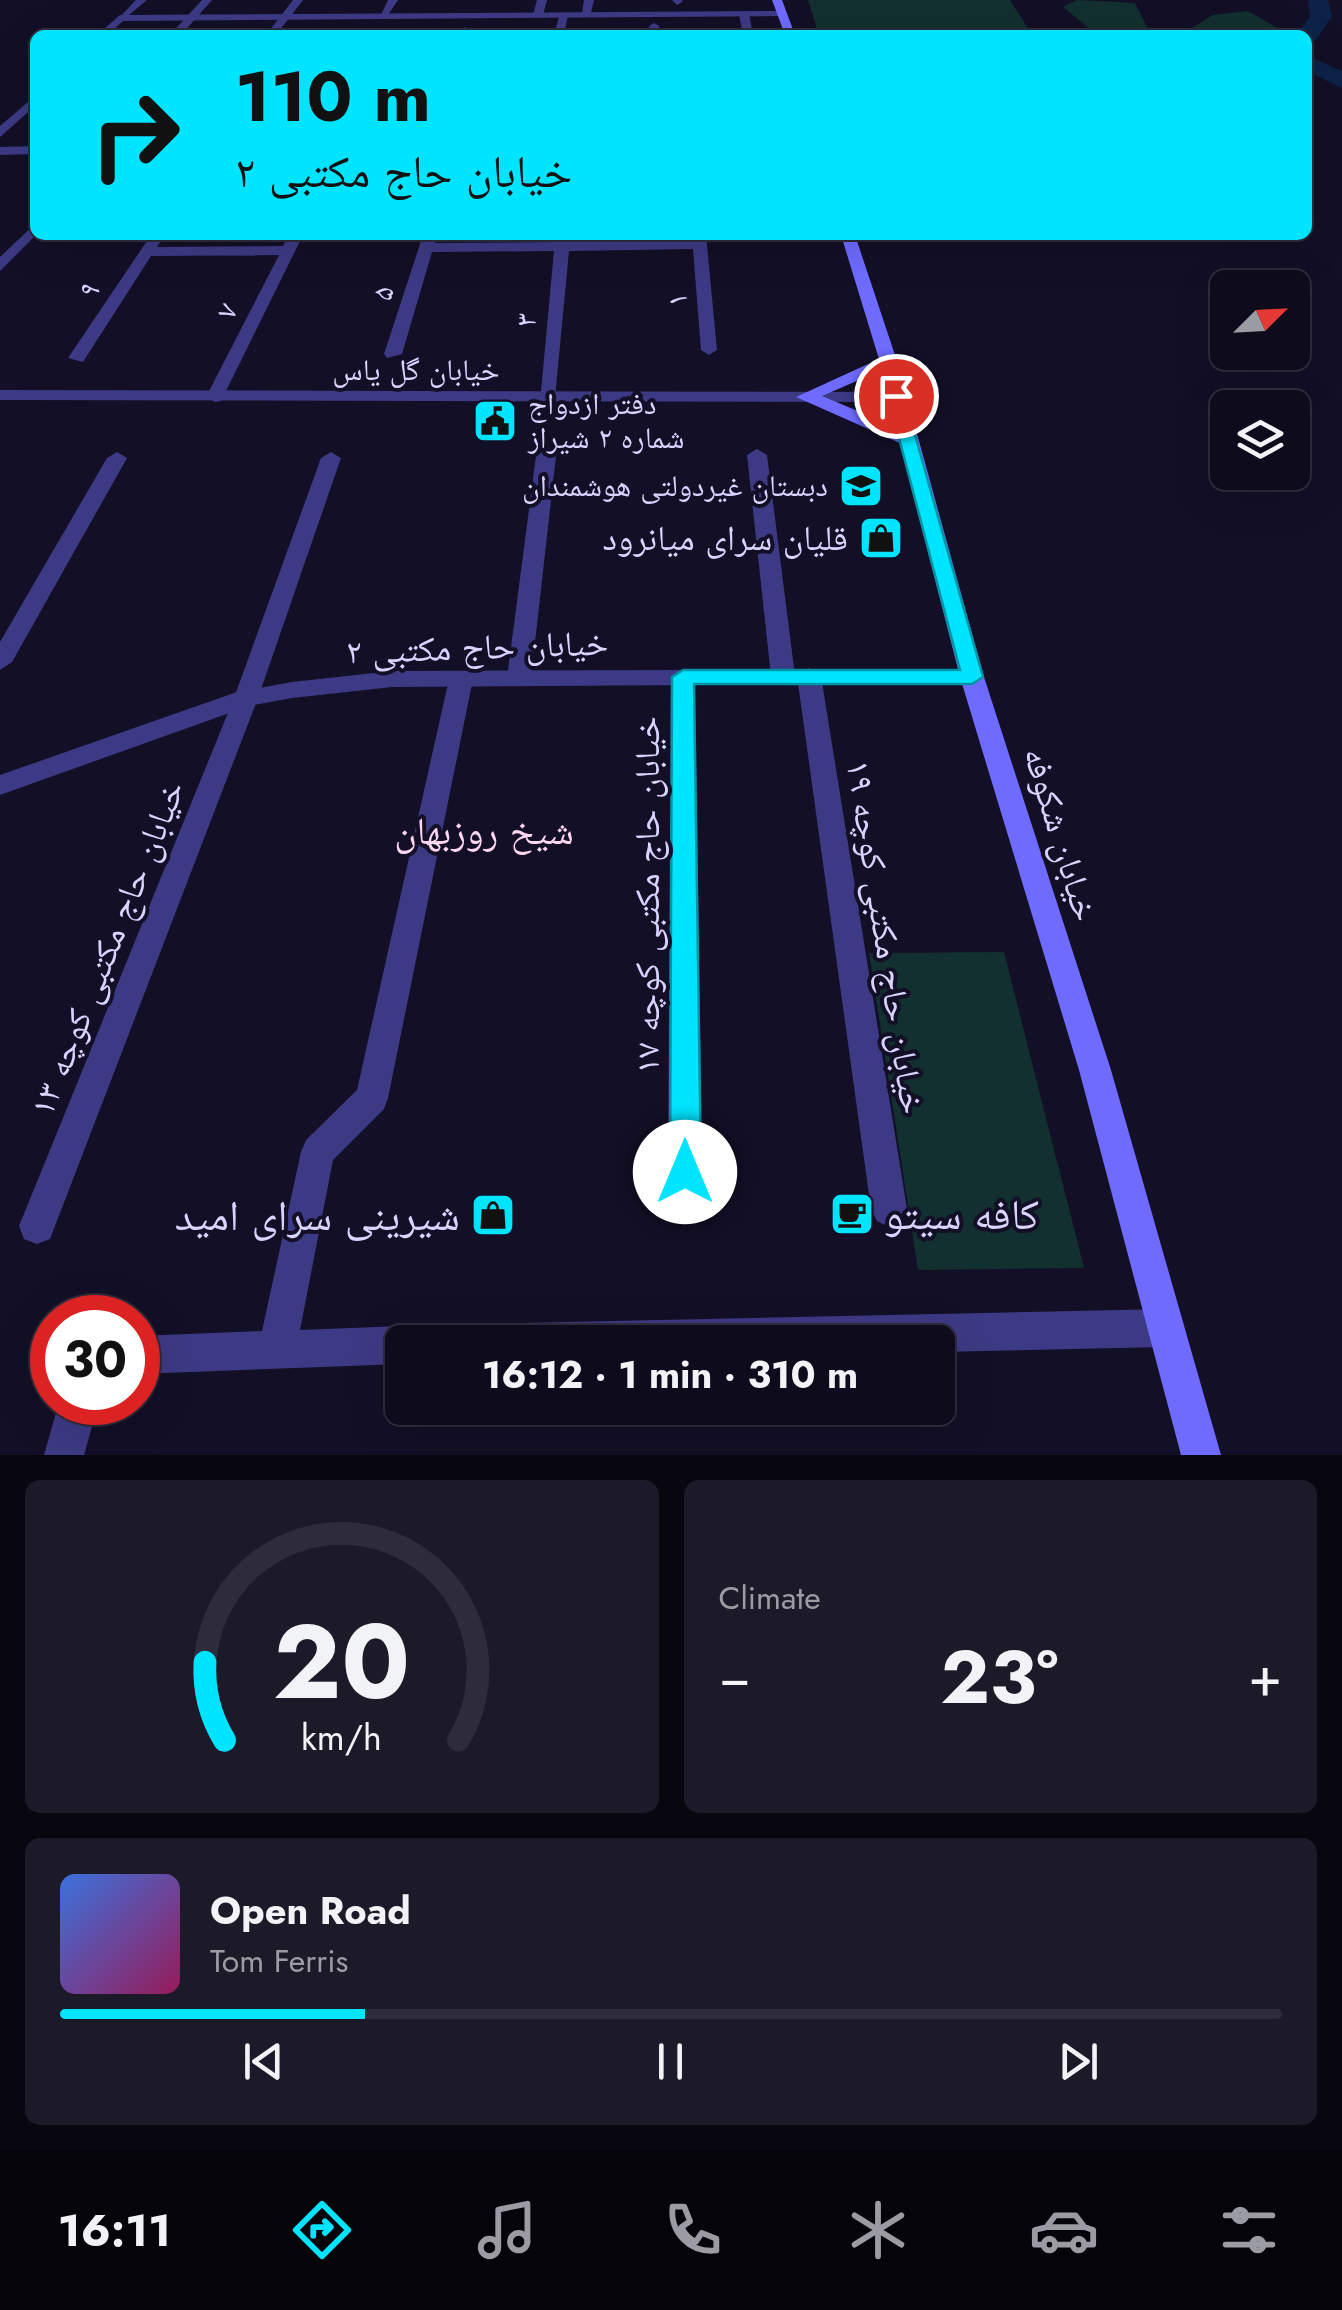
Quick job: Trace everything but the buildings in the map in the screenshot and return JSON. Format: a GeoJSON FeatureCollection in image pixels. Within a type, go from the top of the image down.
{"type":"FeatureCollection","features":[{"type":"Feature","properties":{"kind":"main road"},"geometry":{"type":"LineString","coordinates":[[776,0],[788,30]]}},
{"type":"Feature","properties":{"kind":"main road","name":"خیابان شکوفه"},"geometry":{"type":"LineString","coordinates":[[850,240],[888,361],[972,677],[1095,1070],[1201,1455]]}},
{"type":"Feature","properties":{"kind":"main road"},"geometry":{"type":"LineString","coordinates":[[805,397],[888,361]]}},
{"type":"Feature","properties":{"kind":"main road"},"geometry":{"type":"LineString","coordinates":[[805,397],[839,407],[909,440]]}},
{"type":"Feature","properties":{"kind":"street"},"geometry":{"type":"LineString","coordinates":[[107,30],[142,0]]}},
{"type":"Feature","properties":{"kind":"street"},"geometry":{"type":"LineString","coordinates":[[179,30],[207,0]]}},
{"type":"Feature","properties":{"kind":"street"},"geometry":{"type":"LineString","coordinates":[[275,30],[298,0]]}},
{"type":"Feature","properties":{"kind":"street"},"geometry":{"type":"LineString","coordinates":[[386,15],[393,0]]}},
{"type":"Feature","properties":{"kind":"street"},"geometry":{"type":"LineString","coordinates":[[538,14],[542,0]]}},
{"type":"Feature","properties":{"kind":"street"},"geometry":{"type":"LineString","coordinates":[[587,14],[589,0]]}},
{"type":"Feature","properties":{"kind":"street"},"geometry":{"type":"LineString","coordinates":[[560,30],[562,14]]}},
{"type":"Feature","properties":{"kind":"street"},"geometry":{"type":"LineString","coordinates":[[744,14],[747,30]]}},
{"type":"Feature","properties":{"kind":"street"},"geometry":{"type":"LineString","coordinates":[[120,18],[780,14]]}},
{"type":"Feature","properties":{"kind":"street"},"geometry":{"type":"LineString","coordinates":[[0,132],[30,104]]}},
{"type":"Feature","properties":{"kind":"street"},"geometry":{"type":"LineString","coordinates":[[0,151],[30,150]]}},
{"type":"Feature","properties":{"kind":"street"},"geometry":{"type":"LineString","coordinates":[[0,266],[30,233]]}},
{"type":"Feature","properties":{"kind":"street","name":"۹"},"geometry":{"type":"LineString","coordinates":[[77,358],[154,240]]}},
{"type":"Feature","properties":{"kind":"street"},"geometry":{"type":"LineString","coordinates":[[428,242],[699,240]]}},
{"type":"Feature","properties":{"kind":"street","name":"۱"},"geometry":{"type":"LineString","coordinates":[[699,240],[709,350]]}},
{"type":"Feature","properties":{"kind":"street","name":"۳"},"geometry":{"type":"LineString","coordinates":[[546,398],[562,241]]}},
{"type":"Feature","properties":{"kind":"street","name":"۵"},"geometry":{"type":"LineString","coordinates":[[393,354],[428,242]]}},
{"type":"Feature","properties":{"kind":"street"},"geometry":{"type":"LineString","coordinates":[[146,252],[292,243]]}},
{"type":"Feature","properties":{"kind":"street","name":"۷"},"geometry":{"type":"LineString","coordinates":[[214,397],[292,243]]}},
{"type":"Feature","properties":{"kind":"street","name":"خیابان گل یاس"},"geometry":{"type":"LineString","coordinates":[[0,395],[896,396]]}},
{"type":"Feature","properties":{"kind":"street","name":"خیابان گل یاس"},"geometry":{"type":"LineString","coordinates":[[0,408],[56,395]]}},
{"type":"Feature","properties":{"kind":"street","name":"خیابان حاج مکتبی کوچه ۱۹"},"geometry":{"type":"LineString","coordinates":[[758,454],[889,1210]]}},
{"type":"Feature","properties":{"kind":"street"},"geometry":{"type":"LineString","coordinates":[[519,678],[546,456]]}},
{"type":"Feature","properties":{"kind":"street"},"geometry":{"type":"LineString","coordinates":[[0,662],[117,458]]}},
{"type":"Feature","properties":{"kind":"street","name":"خیابان حاج مکتبی کوچه ۱۳"},"geometry":{"type":"LineString","coordinates":[[37,1226],[246,698],[330,458]]}},
{"type":"Feature","properties":{"kind":"street","name":"خیابان حاج مکتبی کوچه ۱۷"},"geometry":{"type":"LineString","coordinates":[[683,677],[685,1172]]}},
{"type":"Feature","properties":{"kind":"street","name":"خیابان حاج مکتبی ۲"},"geometry":{"type":"LineString","coordinates":[[0,785],[246,698],[392,679],[972,677]]}},
{"type":"Feature","properties":{"kind":"street"},"geometry":{"type":"LineString","coordinates":[[277,1348],[318,1152],[372,1098],[461,678]]}},
{"type":"Feature","properties":{"kind":"street"},"geometry":{"type":"LineString","coordinates":[[955,1333],[1164,1328]]}},
{"type":"Feature","properties":{"kind":"street"},"geometry":{"type":"LineString","coordinates":[[160,1354],[385,1345]]}},
{"type":"Feature","properties":{"kind":"street"},"geometry":{"type":"LineString","coordinates":[[64,1455],[72,1425]]}},
{"type":"Feature","properties":{"kind":"green space"},"geometry":{"type":"Polygon","coordinates":[[[808,0],[1010,0],[1029,30],[817,30],[808,0]]]}},
{"type":"Feature","properties":{"kind":"green space"},"geometry":{"type":"Polygon","coordinates":[[[1077,0],[1135,3],[1148,30],[1091,30],[1063,7],[1077,0]]]}},
{"type":"Feature","properties":{"kind":"green space"},"geometry":{"type":"Polygon","coordinates":[[[1248,11],[1281,30],[1190,29],[1213,15],[1248,11]]]}},
{"type":"Feature","properties":{"kind":"green space"},"geometry":{"type":"Polygon","coordinates":[[[1004,952],[1084,1268],[918,1270],[869,953],[1004,952]]]}},
{"type":"Feature","properties":{"kind":"waterway"},"geometry":{"type":"LineString","coordinates":[[1311,30],[1321,16],[1318,0]]}},
{"type":"Feature","properties":{"kind":"waterway"},"geometry":{"type":"LineString","coordinates":[[1312,65],[1342,81]]}},
{"type":"Feature","properties":{"kind":"place","name":"دفتر ازدواج شماره ۲ شیراز"},"geometry":{"type":"Point","coordinates":[495,421]}},
{"type":"Feature","properties":{"kind":"place","name":"دبستان غیردولتی هوشمندان"},"geometry":{"type":"Point","coordinates":[861,486]}},
{"type":"Feature","properties":{"kind":"place","name":"قلیان سرای میانرود"},"geometry":{"type":"Point","coordinates":[881,538]}},
{"type":"Feature","properties":{"kind":"place","name":"کافه سیتو"},"geometry":{"type":"Point","coordinates":[852,1214]}},
{"type":"Feature","properties":{"kind":"place","name":"شیرینی سرای امید"},"geometry":{"type":"Point","coordinates":[493,1215]}},
{"type":"Feature","properties":{"kind":"district","name":"شیخ روزبهان"},"geometry":{"type":"Point","coordinates":[484,831]}},
{"type":"Feature","properties":{"kind":"route"},"geometry":{"type":"LineString","coordinates":[[685,1172],[683,677],[972,677],[896,396]]}}]}
